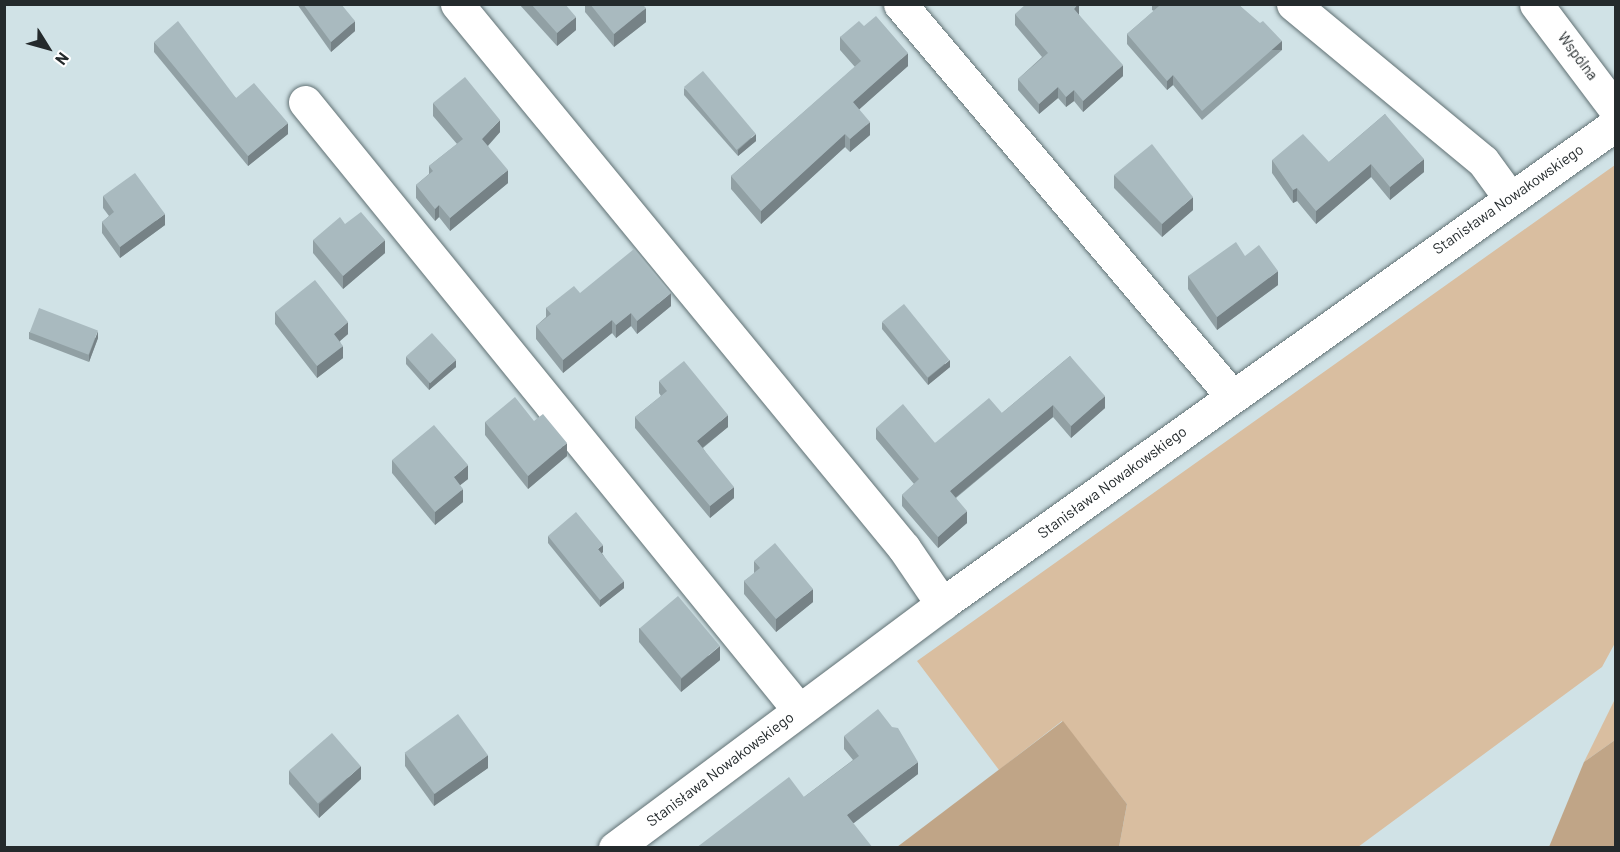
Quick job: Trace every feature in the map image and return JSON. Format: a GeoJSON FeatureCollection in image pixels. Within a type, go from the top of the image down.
{"type":"FeatureCollection","features":[{"type":"Feature","properties":{"kind":"street"},"geometry":{"type":"LineString","coordinates":[[457,4],[904,548],[942,604]]}},
{"type":"Feature","properties":{"kind":"street"},"geometry":{"type":"LineString","coordinates":[[900,4],[1232,396]]}},
{"type":"Feature","properties":{"kind":"street"},"geometry":{"type":"LineString","coordinates":[[1293,4],[1483,161],[1510,198]]}},
{"type":"Feature","properties":{"kind":"street","name":"Wspólna"},"geometry":{"type":"LineString","coordinates":[[1549,9],[1616,110]]}},
{"type":"Feature","properties":{"kind":"street"},"geometry":{"type":"LineString","coordinates":[[305,102],[799,710]]}},
{"type":"Feature","properties":{"kind":"street","name":"Stanisława Nowakowskiego"},"geometry":{"type":"LineString","coordinates":[[615,848],[942,604],[1616,124]]}},
{"type":"Feature","properties":{"kind":"shaded area"},"geometry":{"type":"Polygon","coordinates":[[[1615,165],[1615,643],[1602,667],[1358,847],[1119,847],[1127,804],[1062,721],[999,770],[917,661],[1615,165]]]}},
{"type":"Feature","properties":{"kind":"shaded area"},"geometry":{"type":"Polygon","coordinates":[[[1615,699],[1615,740],[1584,762],[1615,699]]]}},
{"type":"Feature","properties":{"kind":"shaded area"},"geometry":{"type":"Polygon","coordinates":[[[1063,721],[1127,804],[1119,847],[897,847],[1063,721]]]}},
{"type":"Feature","properties":{"kind":"shaded area"},"geometry":{"type":"Polygon","coordinates":[[[1615,740],[1615,847],[1549,847],[1584,762],[1615,740]]]}},
{"type":"Feature","properties":{"kind":"building"},"geometry":{"type":"Polygon","coordinates":[[[303,4],[341,4],[355,21],[331,42],[303,4]]]}},
{"type":"Feature","properties":{"kind":"building"},"geometry":{"type":"Polygon","coordinates":[[[531,4],[565,4],[576,17],[557,33],[531,4]]]}},
{"type":"Feature","properties":{"kind":"building"},"geometry":{"type":"Polygon","coordinates":[[[590,4],[642,4],[646,8],[614,34],[590,4]]]}},
{"type":"Feature","properties":{"kind":"building"},"geometry":{"type":"Polygon","coordinates":[[[1026,4],[1078,4],[1074,9],[1123,65],[1083,101],[1074,90],[1066,97],[1058,87],[1039,104],[1018,79],[1048,53],[1015,14],[1026,4]]]}},
{"type":"Feature","properties":{"kind":"building"},"geometry":{"type":"Polygon","coordinates":[[[1158,4],[1238,4],[1260,23],[1263,21],[1282,41],[1202,111],[1173,75],[1167,81],[1127,34],[1159,6],[1158,4]]]}},
{"type":"Feature","properties":{"kind":"building"},"geometry":{"type":"Polygon","coordinates":[[[876,16],[908,53],[853,102],[870,122],[850,139],[845,134],[761,211],[731,176],[861,61],[840,37],[859,21],[864,26],[876,16]]]}},
{"type":"Feature","properties":{"kind":"building"},"geometry":{"type":"Polygon","coordinates":[[[178,21],[236,98],[254,83],[288,123],[248,156],[154,42],[178,21]]]}},
{"type":"Feature","properties":{"kind":"building"},"geometry":{"type":"Polygon","coordinates":[[[703,71],[756,134],[737,150],[684,87],[703,71]]]}},
{"type":"Feature","properties":{"kind":"building"},"geometry":{"type":"Polygon","coordinates":[[[465,77],[500,120],[482,139],[508,170],[450,218],[439,205],[435,209],[416,185],[433,171],[429,166],[463,139],[433,103],[465,77]]]}},
{"type":"Feature","properties":{"kind":"building"},"geometry":{"type":"Polygon","coordinates":[[[1385,114],[1424,159],[1390,187],[1371,164],[1316,211],[1297,188],[1293,190],[1272,160],[1303,134],[1329,162],[1385,114]]]}},
{"type":"Feature","properties":{"kind":"building"},"geometry":{"type":"Polygon","coordinates":[[[1152,144],[1193,197],[1162,224],[1114,175],[1152,144]]]}},
{"type":"Feature","properties":{"kind":"building"},"geometry":{"type":"Polygon","coordinates":[[[135,173],[165,214],[120,247],[102,222],[114,212],[103,196],[135,173]]]}},
{"type":"Feature","properties":{"kind":"building"},"geometry":{"type":"Polygon","coordinates":[[[361,212],[385,240],[343,276],[313,240],[340,217],[345,224],[361,212]]]}},
{"type":"Feature","properties":{"kind":"building"},"geometry":{"type":"Polygon","coordinates":[[[1236,242],[1245,256],[1259,245],[1278,271],[1217,317],[1188,276],[1236,242]]]}},
{"type":"Feature","properties":{"kind":"building"},"geometry":{"type":"Polygon","coordinates":[[[634,249],[671,293],[637,321],[631,313],[616,325],[612,320],[563,360],[536,326],[551,314],[546,308],[574,286],[580,293],[634,249]]]}},
{"type":"Feature","properties":{"kind":"building"},"geometry":{"type":"Polygon","coordinates":[[[315,280],[348,322],[334,334],[343,346],[317,366],[275,312],[315,280]]]}},
{"type":"Feature","properties":{"kind":"building"},"geometry":{"type":"Polygon","coordinates":[[[904,304],[949,360],[928,378],[882,322],[904,304]]]}},
{"type":"Feature","properties":{"kind":"building"},"geometry":{"type":"Polygon","coordinates":[[[39,308],[98,331],[88,355],[30,332],[39,308]]]}},
{"type":"Feature","properties":{"kind":"building"},"geometry":{"type":"Polygon","coordinates":[[[432,333],[456,360],[430,383],[406,356],[432,333]]]}},
{"type":"Feature","properties":{"kind":"building"},"geometry":{"type":"Polygon","coordinates":[[[1070,356],[1105,396],[1071,426],[1053,405],[950,491],[967,511],[938,537],[902,495],[919,479],[876,428],[903,404],[935,443],[989,398],[1002,413],[1070,356]]]}},
{"type":"Feature","properties":{"kind":"building"},"geometry":{"type":"Polygon","coordinates":[[[684,361],[728,415],[697,441],[734,487],[710,506],[635,417],[667,391],[659,381],[684,361]]]}},
{"type":"Feature","properties":{"kind":"building"},"geometry":{"type":"Polygon","coordinates":[[[515,397],[534,421],[543,414],[567,443],[528,476],[485,422],[515,397]]]}},
{"type":"Feature","properties":{"kind":"building"},"geometry":{"type":"Polygon","coordinates":[[[434,425],[468,465],[454,477],[463,489],[435,512],[392,460],[434,425]]]}},
{"type":"Feature","properties":{"kind":"building"},"geometry":{"type":"Polygon","coordinates":[[[576,512],[603,545],[598,549],[624,581],[600,600],[548,536],[576,512]]]}},
{"type":"Feature","properties":{"kind":"building"},"geometry":{"type":"Polygon","coordinates":[[[775,543],[813,589],[776,619],[744,581],[760,568],[754,561],[775,543]]]}},
{"type":"Feature","properties":{"kind":"building"},"geometry":{"type":"Polygon","coordinates":[[[678,596],[720,646],[681,678],[640,628],[678,596]]]}},
{"type":"Feature","properties":{"kind":"building"},"geometry":{"type":"Polygon","coordinates":[[[878,709],[892,727],[898,728],[918,762],[847,815],[873,848],[696,848],[789,777],[804,797],[859,756],[844,736],[878,709]]]}},
{"type":"Feature","properties":{"kind":"building"},"geometry":{"type":"Polygon","coordinates":[[[458,714],[488,755],[435,794],[405,753],[458,714]]]}},
{"type":"Feature","properties":{"kind":"building"},"geometry":{"type":"Polygon","coordinates":[[[332,733],[361,766],[318,804],[289,770],[332,733]]]}}]}
